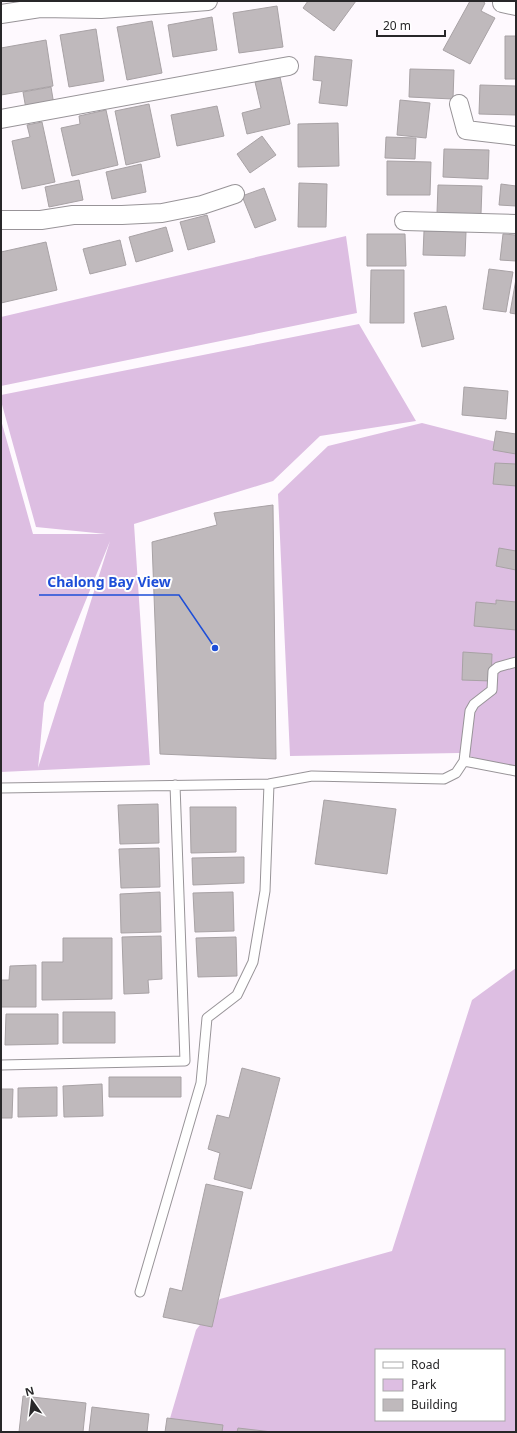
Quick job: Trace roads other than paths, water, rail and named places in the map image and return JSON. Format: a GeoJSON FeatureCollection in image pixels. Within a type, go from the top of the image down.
{"type":"FeatureCollection","features":[{"type":"Feature","properties":{"kind":"street"},"geometry":{"type":"LineString","coordinates":[[1,14],[40,8],[101,9],[208,1]]}},
{"type":"Feature","properties":{"kind":"street"},"geometry":{"type":"LineString","coordinates":[[1,119],[289,66]]}},
{"type":"Feature","properties":{"kind":"street"},"geometry":{"type":"LineString","coordinates":[[459,104],[466,130],[516,136]]}},
{"type":"Feature","properties":{"kind":"street"},"geometry":{"type":"LineString","coordinates":[[1,220],[41,220],[73,215],[162,213],[202,205],[235,194]]}},
{"type":"Feature","properties":{"kind":"street"},"geometry":{"type":"LineString","coordinates":[[404,221],[516,224]]}},
{"type":"Feature","properties":{"kind":"lane"},"geometry":{"type":"LineString","coordinates":[[1,788],[269,784],[312,776],[444,779],[456,773],[464,762],[470,712],[474,704],[492,690],[493,671],[498,667],[516,662]]}},
{"type":"Feature","properties":{"kind":"lane"},"geometry":{"type":"LineString","coordinates":[[464,762],[516,771]]}},
{"type":"Feature","properties":{"kind":"lane"},"geometry":{"type":"LineString","coordinates":[[140,1292],[202,1083],[206,1018],[237,995],[253,962],[265,892],[269,784]]}},
{"type":"Feature","properties":{"kind":"lane"},"geometry":{"type":"LineString","coordinates":[[1,1065],[185,1061],[175,785]]}},
{"type":"Feature","properties":{"kind":"place","name":"Chalong Bay View"},"geometry":{"type":"Point","coordinates":[215,648]}}]}
